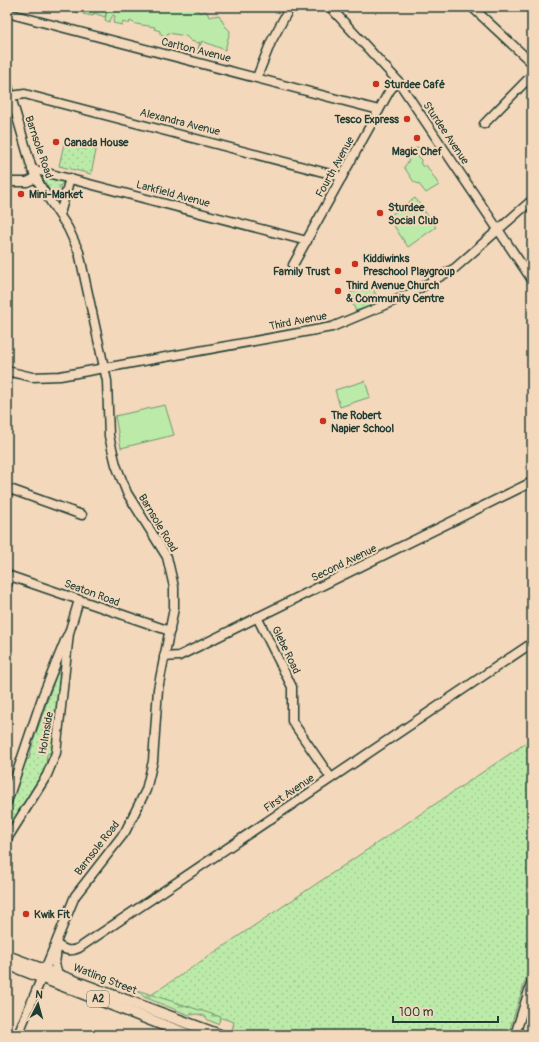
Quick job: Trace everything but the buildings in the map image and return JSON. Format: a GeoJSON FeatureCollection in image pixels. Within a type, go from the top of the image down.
{"type":"FeatureCollection","features":[{"type":"Feature","properties":{"kind":"main road","name":"Watling Street"},"geometry":{"type":"LineString","coordinates":[[7,956],[188,1035]]}},
{"type":"Feature","properties":{"kind":"main road","name":"Watling Street"},"geometry":{"type":"LineString","coordinates":[[7,964],[44,973],[58,974],[197,1029]]}},
{"type":"Feature","properties":{"kind":"main road","name":"A2"},"geometry":{"type":"LineString","coordinates":[[197,1029],[220,1035]]}},
{"type":"Feature","properties":{"kind":"street"},"geometry":{"type":"LineString","coordinates":[[257,77],[272,42],[290,7]]}},
{"type":"Feature","properties":{"kind":"street","name":"Sturdee Avenue"},"geometry":{"type":"LineString","coordinates":[[330,7],[398,81],[532,280]]}},
{"type":"Feature","properties":{"kind":"street"},"geometry":{"type":"LineString","coordinates":[[472,7],[532,63]]}},
{"type":"Feature","properties":{"kind":"street","name":"Carlton Avenue"},"geometry":{"type":"LineString","coordinates":[[7,13],[379,110]]}},
{"type":"Feature","properties":{"kind":"street"},"geometry":{"type":"LineString","coordinates":[[484,124],[532,75]]}},
{"type":"Feature","properties":{"kind":"street","name":"Fourth Avenue"},"geometry":{"type":"LineString","coordinates":[[293,265],[390,90],[398,81]]}},
{"type":"Feature","properties":{"kind":"street","name":"Barnsole Road"},"geometry":{"type":"LineString","coordinates":[[7,83],[32,169],[50,202],[60,214],[79,252],[108,391],[109,436],[116,465],[127,493],[163,549],[171,571],[174,587],[174,608],[158,689],[153,758],[144,795],[134,817],[120,839],[77,892],[18,1035]]}},
{"type":"Feature","properties":{"kind":"street","name":"Alexandra Avenue"},"geometry":{"type":"LineString","coordinates":[[9,94],[25,94],[342,177]]}},
{"type":"Feature","properties":{"kind":"street","name":"Larkfield Avenue"},"geometry":{"type":"LineString","coordinates":[[32,169],[307,240]]}},
{"type":"Feature","properties":{"kind":"street"},"geometry":{"type":"LineString","coordinates":[[7,182],[27,182],[36,178]]}},
{"type":"Feature","properties":{"kind":"street","name":"Barnsole Road"},"geometry":{"type":"LineString","coordinates":[[60,214],[70,178]]}},
{"type":"Feature","properties":{"kind":"street","name":"Third Avenue"},"geometry":{"type":"LineString","coordinates":[[7,370],[32,377],[50,378],[332,326],[406,296],[455,268],[532,200]]}},
{"type":"Feature","properties":{"kind":"street","name":"Second Avenue"},"geometry":{"type":"LineString","coordinates":[[164,657],[179,656],[532,482]]}},
{"type":"Feature","properties":{"kind":"street"},"geometry":{"type":"LineString","coordinates":[[7,488],[82,515]]}},
{"type":"Feature","properties":{"kind":"street"},"geometry":{"type":"LineString","coordinates":[[7,585],[9,575]]}},
{"type":"Feature","properties":{"kind":"street","name":"Seaton Road"},"geometry":{"type":"LineString","coordinates":[[9,575],[170,631]]}},
{"type":"Feature","properties":{"kind":"street","name":"Holmside"},"geometry":{"type":"LineString","coordinates":[[7,802],[56,664],[69,633],[79,600]]}},
{"type":"Feature","properties":{"kind":"street","name":"Glebe Road"},"geometry":{"type":"LineString","coordinates":[[258,617],[292,687],[292,721],[331,778]]}},
{"type":"Feature","properties":{"kind":"street","name":"Holmside"},"geometry":{"type":"LineString","coordinates":[[7,839],[47,775],[56,753],[67,667],[69,633]]}},
{"type":"Feature","properties":{"kind":"street","name":"First Avenue"},"geometry":{"type":"LineString","coordinates":[[56,944],[64,950],[72,951],[79,948],[532,643]]}},
{"type":"Feature","properties":{"kind":"street"},"geometry":{"type":"LineString","coordinates":[[56,664],[67,667]]}},
{"type":"Feature","properties":{"kind":"street","name":"Barnsole Road"},"geometry":{"type":"LineString","coordinates":[[56,944],[55,965],[58,974]]}},
{"type":"Feature","properties":{"kind":"street"},"geometry":{"type":"LineString","coordinates":[[514,1035],[532,981]]}},
{"type":"Feature","properties":{"kind":"street"},"geometry":{"type":"LineString","coordinates":[[188,1035],[197,1029]]}},
{"type":"Feature","properties":{"kind":"green space"},"geometry":{"type":"Polygon","coordinates":[[[72,7],[108,7],[105,17],[94,13],[93,16],[83,14],[84,10],[80,9],[79,13],[71,10],[72,7]]]}},
{"type":"Feature","properties":{"kind":"green space"},"geometry":{"type":"Polygon","coordinates":[[[108,7],[194,7],[200,13],[203,11],[207,12],[209,17],[219,15],[225,26],[230,31],[225,50],[202,41],[197,53],[200,42],[198,43],[191,41],[186,36],[168,33],[166,36],[160,34],[160,31],[154,29],[155,27],[136,24],[130,21],[129,24],[123,22],[122,25],[113,23],[115,16],[113,15],[109,22],[105,20],[108,7]]]}},
{"type":"Feature","properties":{"kind":"green space"},"geometry":{"type":"Polygon","coordinates":[[[65,139],[77,142],[76,147],[85,149],[87,144],[97,146],[91,174],[59,166],[65,139]]]}},
{"type":"Feature","properties":{"kind":"green space"},"geometry":{"type":"Polygon","coordinates":[[[418,147],[421,151],[418,156],[422,160],[420,162],[423,167],[426,165],[439,185],[426,193],[419,184],[414,182],[404,167],[409,161],[405,156],[418,147]]]}},
{"type":"Feature","properties":{"kind":"green space"},"geometry":{"type":"Polygon","coordinates":[[[41,176],[62,179],[64,182],[60,186],[55,199],[41,176]]]}},
{"type":"Feature","properties":{"kind":"green space"},"geometry":{"type":"Polygon","coordinates":[[[415,198],[436,227],[408,247],[388,217],[415,198]]]}},
{"type":"Feature","properties":{"kind":"green space"},"geometry":{"type":"Polygon","coordinates":[[[371,285],[380,303],[356,311],[349,296],[352,295],[350,288],[352,287],[354,292],[371,285]]]}},
{"type":"Feature","properties":{"kind":"green space"},"geometry":{"type":"Polygon","coordinates":[[[365,381],[370,397],[340,407],[335,390],[365,381]]]}},
{"type":"Feature","properties":{"kind":"green space"},"geometry":{"type":"Polygon","coordinates":[[[165,405],[174,435],[121,448],[115,416],[165,405]]]}},
{"type":"Feature","properties":{"kind":"green space"},"geometry":{"type":"Polygon","coordinates":[[[57,673],[62,674],[54,746],[51,752],[47,754],[46,767],[7,832],[7,810],[26,760],[29,759],[33,742],[57,673]]]}},
{"type":"Feature","properties":{"kind":"green space"},"geometry":{"type":"Polygon","coordinates":[[[532,739],[532,959],[508,1035],[235,1035],[231,1034],[234,1022],[151,995],[532,739]]]}},
{"type":"Feature","properties":{"kind":"green space"},"geometry":{"type":"Polygon","coordinates":[[[137,990],[221,1017],[218,1024],[208,1020],[205,1016],[197,1014],[189,1015],[144,997],[137,990]]]}},
{"type":"Feature","properties":{"kind":"place","name":"Sturdee Café"},"geometry":{"type":"Point","coordinates":[376,84]}},
{"type":"Feature","properties":{"kind":"place","name":"Tesco Express"},"geometry":{"type":"Point","coordinates":[407,119]}},
{"type":"Feature","properties":{"kind":"place","name":"Magic Chef"},"geometry":{"type":"Point","coordinates":[417,138]}},
{"type":"Feature","properties":{"kind":"place","name":"Canada House"},"geometry":{"type":"Point","coordinates":[56,142]}},
{"type":"Feature","properties":{"kind":"place","name":"Mini-Market"},"geometry":{"type":"Point","coordinates":[21,194]}},
{"type":"Feature","properties":{"kind":"place","name":"Sturdee Social Club"},"geometry":{"type":"Point","coordinates":[380,213]}},
{"type":"Feature","properties":{"kind":"place","name":"Kiddiwinks Preschool Playgroup"},"geometry":{"type":"Point","coordinates":[355,264]}},
{"type":"Feature","properties":{"kind":"place","name":"Family Trust"},"geometry":{"type":"Point","coordinates":[338,271]}},
{"type":"Feature","properties":{"kind":"place","name":"Third Avenue Church & Community Centre"},"geometry":{"type":"Point","coordinates":[338,291]}},
{"type":"Feature","properties":{"kind":"place","name":"The Robert Napier School"},"geometry":{"type":"Point","coordinates":[323,421]}},
{"type":"Feature","properties":{"kind":"place","name":"Kwik Fit"},"geometry":{"type":"Point","coordinates":[26,914]}}]}
